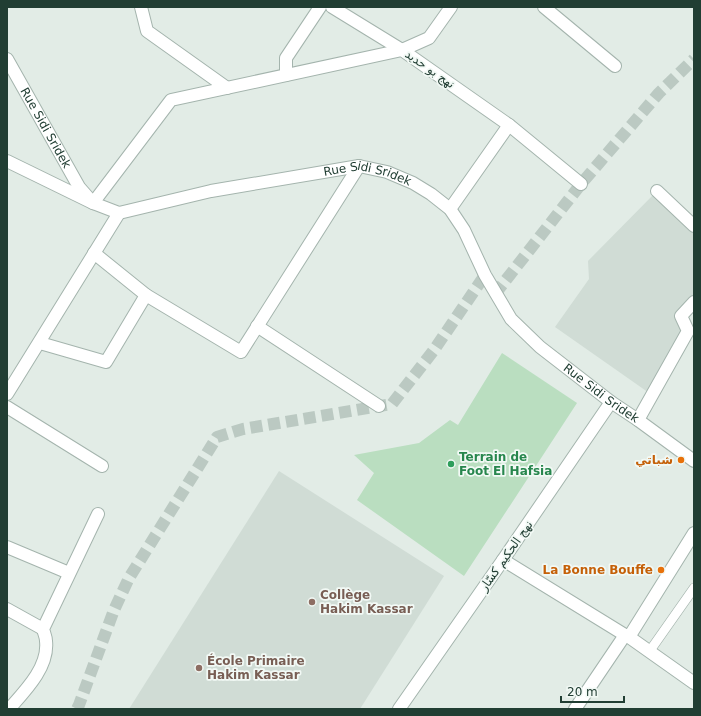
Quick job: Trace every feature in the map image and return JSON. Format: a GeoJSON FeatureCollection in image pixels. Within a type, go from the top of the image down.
{"type":"FeatureCollection","features":[{"type":"Feature","properties":{"kind":"street"},"geometry":{"type":"LineString","coordinates":[[141,7],[147,31],[227,88]]}},
{"type":"Feature","properties":{"kind":"street"},"geometry":{"type":"LineString","coordinates":[[286,75],[286,58],[320,7]]}},
{"type":"Feature","properties":{"kind":"street"},"geometry":{"type":"LineString","coordinates":[[332,7],[402,50],[429,38],[452,7]]}},
{"type":"Feature","properties":{"kind":"street"},"geometry":{"type":"LineString","coordinates":[[544,7],[615,66]]}},
{"type":"Feature","properties":{"kind":"street","name":"نهج بو حديد"},"geometry":{"type":"LineString","coordinates":[[93,202],[171,100],[402,50],[508,125],[581,184]]}},
{"type":"Feature","properties":{"kind":"street","name":"Rue Sidi Sridek"},"geometry":{"type":"LineString","coordinates":[[7,59],[79,187],[93,202],[119,213],[211,191],[359,166],[386,172],[413,182],[450,208],[464,230],[485,275],[511,319],[540,347],[611,402],[694,461]]}},
{"type":"Feature","properties":{"kind":"street"},"geometry":{"type":"LineString","coordinates":[[450,208],[508,125]]}},
{"type":"Feature","properties":{"kind":"street"},"geometry":{"type":"LineString","coordinates":[[7,161],[93,202]]}},
{"type":"Feature","properties":{"kind":"street"},"geometry":{"type":"LineString","coordinates":[[94,253],[146,295],[241,352],[359,166]]}},
{"type":"Feature","properties":{"kind":"street"},"geometry":{"type":"LineString","coordinates":[[658,191],[694,226]]}},
{"type":"Feature","properties":{"kind":"street"},"geometry":{"type":"LineString","coordinates":[[7,394],[40,343],[119,213]]}},
{"type":"Feature","properties":{"kind":"street"},"geometry":{"type":"LineString","coordinates":[[40,343],[106,362],[146,295]]}},
{"type":"Feature","properties":{"kind":"street"},"geometry":{"type":"LineString","coordinates":[[638,420],[688,331],[681,316],[694,302]]}},
{"type":"Feature","properties":{"kind":"street"},"geometry":{"type":"LineString","coordinates":[[257,326],[379,406]]}},
{"type":"Feature","properties":{"kind":"street","name":"نهج الحكيم كسّار"},"geometry":{"type":"LineString","coordinates":[[399,709],[611,402]]}},
{"type":"Feature","properties":{"kind":"street"},"geometry":{"type":"LineString","coordinates":[[7,407],[102,466]]}},
{"type":"Feature","properties":{"kind":"street"},"geometry":{"type":"LineString","coordinates":[[9,709],[26,690],[41,667],[46,651],[46,642],[43,629],[98,514]]}},
{"type":"Feature","properties":{"kind":"street"},"geometry":{"type":"LineString","coordinates":[[575,709],[627,636],[694,533]]}},
{"type":"Feature","properties":{"kind":"street"},"geometry":{"type":"LineString","coordinates":[[7,547],[69,574]]}},
{"type":"Feature","properties":{"kind":"street"},"geometry":{"type":"LineString","coordinates":[[503,560],[627,636],[694,683]]}},
{"type":"Feature","properties":{"kind":"street"},"geometry":{"type":"LineString","coordinates":[[7,609],[43,629]]}},
{"type":"Feature","properties":{"kind":"lane"},"geometry":{"type":"LineString","coordinates":[[649,652],[694,588]]}},
{"type":"Feature","properties":{"kind":"shaded area"},"geometry":{"type":"Polygon","coordinates":[[[657,191],[694,226],[694,302],[681,316],[688,331],[652,395],[555,327],[589,279],[588,261],[657,191]]]}},
{"type":"Feature","properties":{"kind":"shaded area","name":"Collège Hakim Kassar"},"geometry":{"type":"Polygon","coordinates":[[[279,471],[444,576],[360,709],[129,709],[279,471]]]}},
{"type":"Feature","properties":{"kind":"green space","name":"Terrain de Foot El Hafsia"},"geometry":{"type":"Polygon","coordinates":[[[502,353],[577,403],[464,576],[357,500],[374,473],[354,455],[419,443],[450,420],[458,425],[502,353]]]}},
{"type":"Feature","properties":{"kind":"tunnel"},"geometry":{"type":"LineString","coordinates":[[495,294],[581,184],[659,93],[694,59]]}},
{"type":"Feature","properties":{"kind":"tunnel"},"geometry":{"type":"LineString","coordinates":[[77,709],[114,610],[129,578],[217,437],[243,429],[392,404],[434,350],[485,275]]}},
{"type":"Feature","properties":{"kind":"place","name":"شباتي"},"geometry":{"type":"Point","coordinates":[681,460]}},
{"type":"Feature","properties":{"kind":"place","name":"Terrain de Foot El Hafsia"},"geometry":{"type":"Point","coordinates":[451,464]}},
{"type":"Feature","properties":{"kind":"place","name":"La Bonne Bouffe"},"geometry":{"type":"Point","coordinates":[661,570]}},
{"type":"Feature","properties":{"kind":"place","name":"Collège Hakim Kassar"},"geometry":{"type":"Point","coordinates":[312,602]}},
{"type":"Feature","properties":{"kind":"place","name":"École Primaire Hakim Kassar"},"geometry":{"type":"Point","coordinates":[199,668]}}]}
